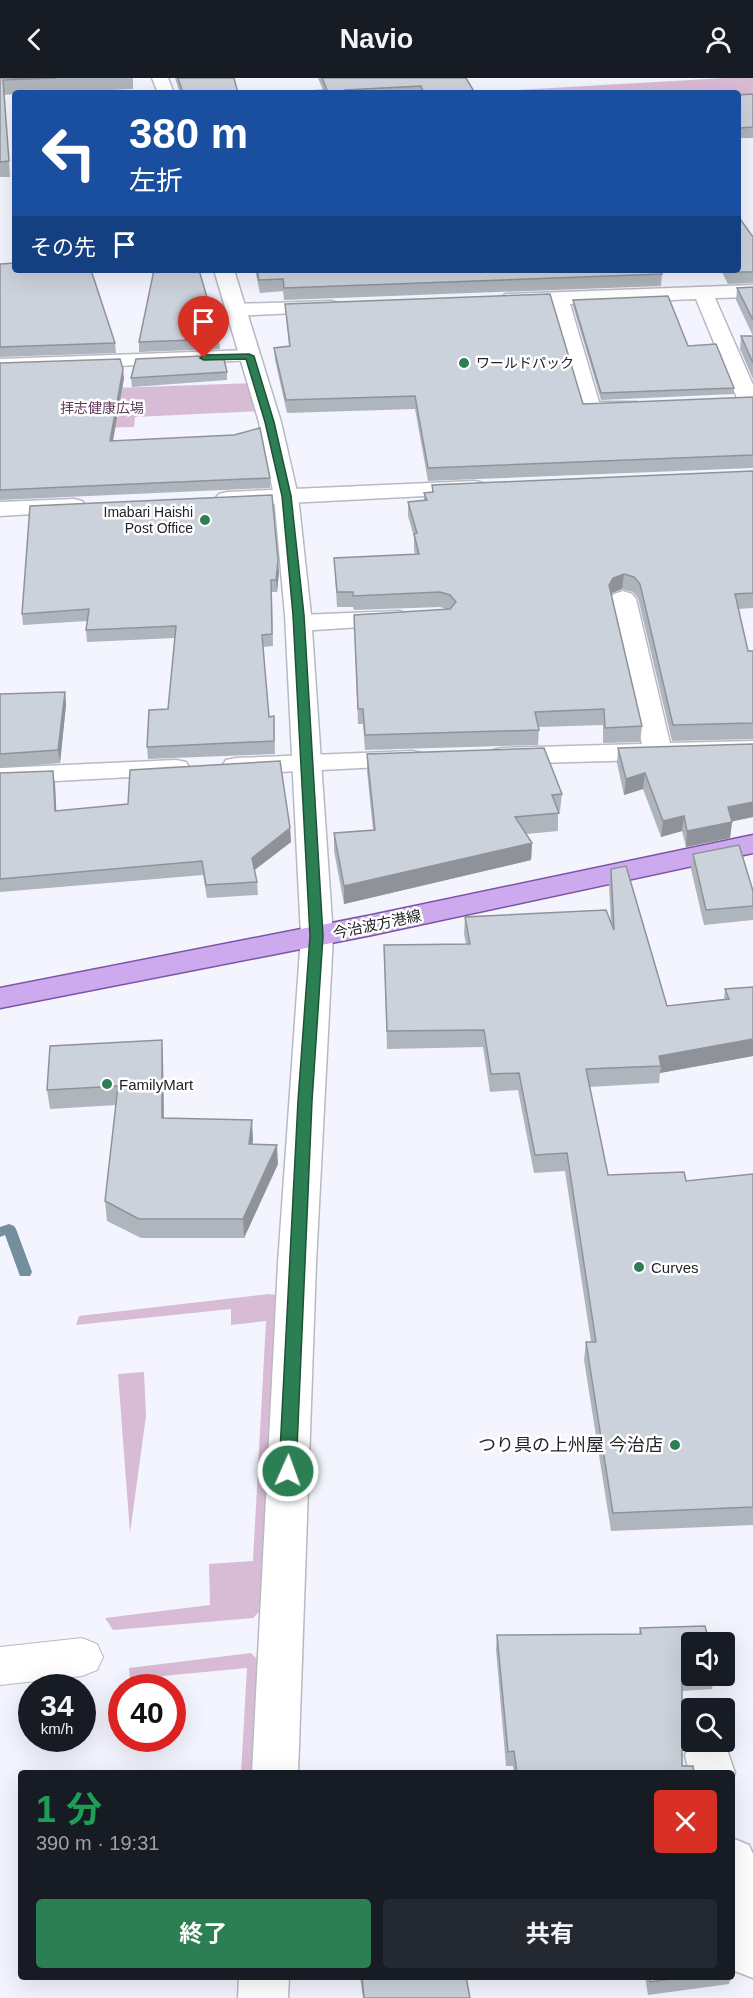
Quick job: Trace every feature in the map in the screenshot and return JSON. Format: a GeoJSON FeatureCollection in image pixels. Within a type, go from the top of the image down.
{"type":"FeatureCollection","features":[{"type":"Feature","properties":{"kind":"main road","name":"今治波方港線"},"geometry":{"type":"LineString","coordinates":[[0,998],[317,936],[753,844]]}},
{"type":"Feature","properties":{"kind":"street"},"geometry":{"type":"LineString","coordinates":[[226,273],[270,422],[286,496],[299,623],[317,936],[297,1263],[275,1770]]}},
{"type":"Feature","properties":{"kind":"street"},"geometry":{"type":"LineString","coordinates":[[489,301],[753,291]]}},
{"type":"Feature","properties":{"kind":"street"},"geometry":{"type":"LineString","coordinates":[[703,293],[745,369],[748,398],[753,401]]}},
{"type":"Feature","properties":{"kind":"street"},"geometry":{"type":"LineString","coordinates":[[559,298],[590,409],[648,407]]}},
{"type":"Feature","properties":{"kind":"street"},"geometry":{"type":"LineString","coordinates":[[236,310],[350,306]]}},
{"type":"Feature","properties":{"kind":"street"},"geometry":{"type":"LineString","coordinates":[[0,366],[249,356]]}},
{"type":"Feature","properties":{"kind":"street"},"geometry":{"type":"LineString","coordinates":[[730,403],[753,401]]}},
{"type":"Feature","properties":{"kind":"street"},"geometry":{"type":"LineString","coordinates":[[203,500],[502,487]]}},
{"type":"Feature","properties":{"kind":"street"},"geometry":{"type":"LineString","coordinates":[[0,509],[95,505]]}},
{"type":"Feature","properties":{"kind":"street"},"geometry":{"type":"LineString","coordinates":[[624,598],[658,751]]}},
{"type":"Feature","properties":{"kind":"street"},"geometry":{"type":"LineString","coordinates":[[299,623],[428,617]]}},
{"type":"Feature","properties":{"kind":"street"},"geometry":{"type":"LineString","coordinates":[[473,757],[753,749]]}},
{"type":"Feature","properties":{"kind":"street"},"geometry":{"type":"LineString","coordinates":[[0,776],[438,758]]}},
{"type":"Feature","properties":{"kind":"street"},"geometry":{"type":"LineString","coordinates":[[0,1666],[82,1656]]}},
{"type":"Feature","properties":{"kind":"street"},"geometry":{"type":"LineString","coordinates":[[735,1874],[753,1954]]}},
{"type":"Feature","properties":{"kind":"street"},"geometry":{"type":"LineString","coordinates":[[263,1998],[264,1980]]}},
{"type":"Feature","properties":{"kind":"green space"},"geometry":{"type":"Polygon","coordinates":[[[753,78],[753,96],[741,97],[741,90],[517,90],[753,78]]]}},
{"type":"Feature","properties":{"kind":"green space","name":"拝志健康広場"},"geometry":{"type":"Polygon","coordinates":[[[255,383],[264,411],[135,417],[134,427],[0,430],[0,392],[255,383]]]}},
{"type":"Feature","properties":{"kind":"green space"},"geometry":{"type":"Polygon","coordinates":[[[269,1294],[283,1296],[262,1609],[253,1618],[113,1630],[105,1618],[210,1605],[209,1564],[253,1561],[266,1321],[231,1325],[231,1309],[76,1325],[79,1316],[269,1294]]]}},
{"type":"Feature","properties":{"kind":"green space"},"geometry":{"type":"Polygon","coordinates":[[[144,1372],[146,1416],[130,1533],[118,1374],[144,1372]]]}},
{"type":"Feature","properties":{"kind":"green space"},"geometry":{"type":"Polygon","coordinates":[[[251,1653],[259,1661],[252,1770],[241,1770],[247,1668],[183,1674],[130,1674],[129,1668],[251,1653]]]}},
{"type":"Feature","properties":{"kind":"building"},"geometry":{"type":"Polygon","coordinates":[[[0,78],[56,78],[3,80],[9,161],[0,162],[0,78]]]}},
{"type":"Feature","properties":{"kind":"building"},"geometry":{"type":"Polygon","coordinates":[[[178,78],[234,78],[237,90],[182,90],[178,78]]]}},
{"type":"Feature","properties":{"kind":"building"},"geometry":{"type":"Polygon","coordinates":[[[322,78],[466,78],[473,90],[423,90],[421,86],[327,90],[322,78]]]}},
{"type":"Feature","properties":{"kind":"building"},"geometry":{"type":"Polygon","coordinates":[[[753,94],[753,127],[741,128],[741,95],[753,94]]]}},
{"type":"Feature","properties":{"kind":"building"},"geometry":{"type":"Polygon","coordinates":[[[741,220],[753,237],[753,272],[741,272],[741,220]]]}},
{"type":"Feature","properties":{"kind":"building"},"geometry":{"type":"Polygon","coordinates":[[[12,263],[12,273],[92,273],[115,343],[0,347],[0,264],[12,263]]]}},
{"type":"Feature","properties":{"kind":"building"},"geometry":{"type":"Polygon","coordinates":[[[153,273],[200,273],[219,339],[139,342],[153,273]]]}},
{"type":"Feature","properties":{"kind":"building"},"geometry":{"type":"Polygon","coordinates":[[[258,273],[662,274],[284,288],[283,279],[259,280],[258,273]]]}},
{"type":"Feature","properties":{"kind":"building"},"geometry":{"type":"Polygon","coordinates":[[[753,287],[753,320],[737,288],[753,287]]]}},
{"type":"Feature","properties":{"kind":"building"},"geometry":{"type":"Polygon","coordinates":[[[550,294],[583,404],[753,397],[753,455],[428,468],[415,396],[286,400],[274,348],[290,346],[285,304],[550,294]]]}},
{"type":"Feature","properties":{"kind":"building"},"geometry":{"type":"Polygon","coordinates":[[[668,296],[688,346],[716,344],[734,388],[601,393],[573,300],[668,296]]]}},
{"type":"Feature","properties":{"kind":"building"},"geometry":{"type":"Polygon","coordinates":[[[741,336],[753,336],[753,363],[741,336]]]}},
{"type":"Feature","properties":{"kind":"building"},"geometry":{"type":"Polygon","coordinates":[[[223,355],[227,372],[131,378],[136,359],[223,355]]]}},
{"type":"Feature","properties":{"kind":"building"},"geometry":{"type":"Polygon","coordinates":[[[120,359],[123,369],[110,441],[234,435],[260,428],[270,478],[0,490],[0,363],[120,359]]]}},
{"type":"Feature","properties":{"kind":"building"},"geometry":{"type":"Polygon","coordinates":[[[753,471],[753,593],[735,594],[748,651],[753,651],[753,723],[673,725],[640,584],[634,577],[624,574],[613,578],[609,585],[642,726],[605,728],[604,709],[535,712],[539,730],[365,735],[363,709],[358,709],[354,615],[450,609],[456,602],[450,595],[440,592],[353,596],[353,592],[337,592],[334,558],[419,554],[414,534],[417,533],[408,502],[427,500],[424,493],[433,492],[432,485],[753,471]]]}},
{"type":"Feature","properties":{"kind":"building"},"geometry":{"type":"Polygon","coordinates":[[[272,495],[278,560],[276,580],[271,580],[272,634],[262,635],[269,717],[274,716],[274,741],[147,747],[149,710],[168,709],[176,626],[86,630],[89,609],[22,614],[30,506],[272,495]]]}},
{"type":"Feature","properties":{"kind":"building"},"geometry":{"type":"Polygon","coordinates":[[[65,692],[58,750],[0,754],[0,694],[65,692]]]}},
{"type":"Feature","properties":{"kind":"building"},"geometry":{"type":"Polygon","coordinates":[[[753,744],[753,802],[728,807],[732,822],[687,831],[684,816],[663,821],[645,773],[626,779],[618,748],[753,744]]]}},
{"type":"Feature","properties":{"kind":"building"},"geometry":{"type":"Polygon","coordinates":[[[544,748],[562,794],[552,795],[559,813],[515,817],[532,843],[344,886],[334,833],[375,830],[367,754],[544,748]]]}},
{"type":"Feature","properties":{"kind":"building"},"geometry":{"type":"Polygon","coordinates":[[[280,761],[290,828],[252,858],[257,882],[206,885],[202,861],[0,879],[0,773],[53,771],[55,811],[128,804],[130,770],[280,761]]]}},
{"type":"Feature","properties":{"kind":"building"},"geometry":{"type":"Polygon","coordinates":[[[739,845],[753,891],[753,906],[706,910],[693,854],[739,845]]]}},
{"type":"Feature","properties":{"kind":"building"},"geometry":{"type":"Polygon","coordinates":[[[626,866],[667,1006],[729,999],[725,989],[753,987],[753,1039],[659,1056],[661,1066],[586,1069],[608,1175],[684,1172],[686,1181],[753,1174],[753,1507],[613,1513],[586,1342],[596,1342],[567,1153],[535,1155],[519,1073],[491,1074],[484,1030],[387,1031],[384,945],[470,944],[465,917],[606,910],[614,930],[611,869],[626,866]]]}},
{"type":"Feature","properties":{"kind":"building"},"geometry":{"type":"Polygon","coordinates":[[[162,1040],[162,1118],[252,1120],[249,1144],[277,1145],[243,1219],[139,1219],[105,1201],[118,1086],[47,1090],[50,1046],[162,1040]]]}},
{"type":"Feature","properties":{"kind":"building"},"geometry":{"type":"Polygon","coordinates":[[[705,1626],[706,1632],[681,1632],[682,1766],[693,1766],[694,1770],[517,1770],[514,1751],[508,1752],[497,1635],[641,1634],[640,1628],[705,1626]]]}},
{"type":"Feature","properties":{"kind":"building"},"geometry":{"type":"Polygon","coordinates":[[[362,1980],[467,1980],[470,1998],[364,1998],[362,1980]]]}},
{"type":"Feature","properties":{"kind":"waterway"},"geometry":{"type":"LineString","coordinates":[[0,1232],[9,1229],[25,1272]]}},
{"type":"Feature","properties":{"kind":"place","name":"ワールドパック"},"geometry":{"type":"Point","coordinates":[464,363]}},
{"type":"Feature","properties":{"kind":"place","name":"Imabari Haishi Post Office"},"geometry":{"type":"Point","coordinates":[205,520]}},
{"type":"Feature","properties":{"kind":"place","name":"FamilyMart"},"geometry":{"type":"Point","coordinates":[107,1084]}},
{"type":"Feature","properties":{"kind":"place","name":"Curves"},"geometry":{"type":"Point","coordinates":[639,1267]}},
{"type":"Feature","properties":{"kind":"place","name":"つり具の上州屋 今治店"},"geometry":{"type":"Point","coordinates":[675,1445]}},
{"type":"Feature","properties":{"kind":"route"},"geometry":{"type":"LineString","coordinates":[[204,358],[249,356],[270,422],[286,496],[298,615],[317,936],[305,1101],[288,1471]]}}]}
